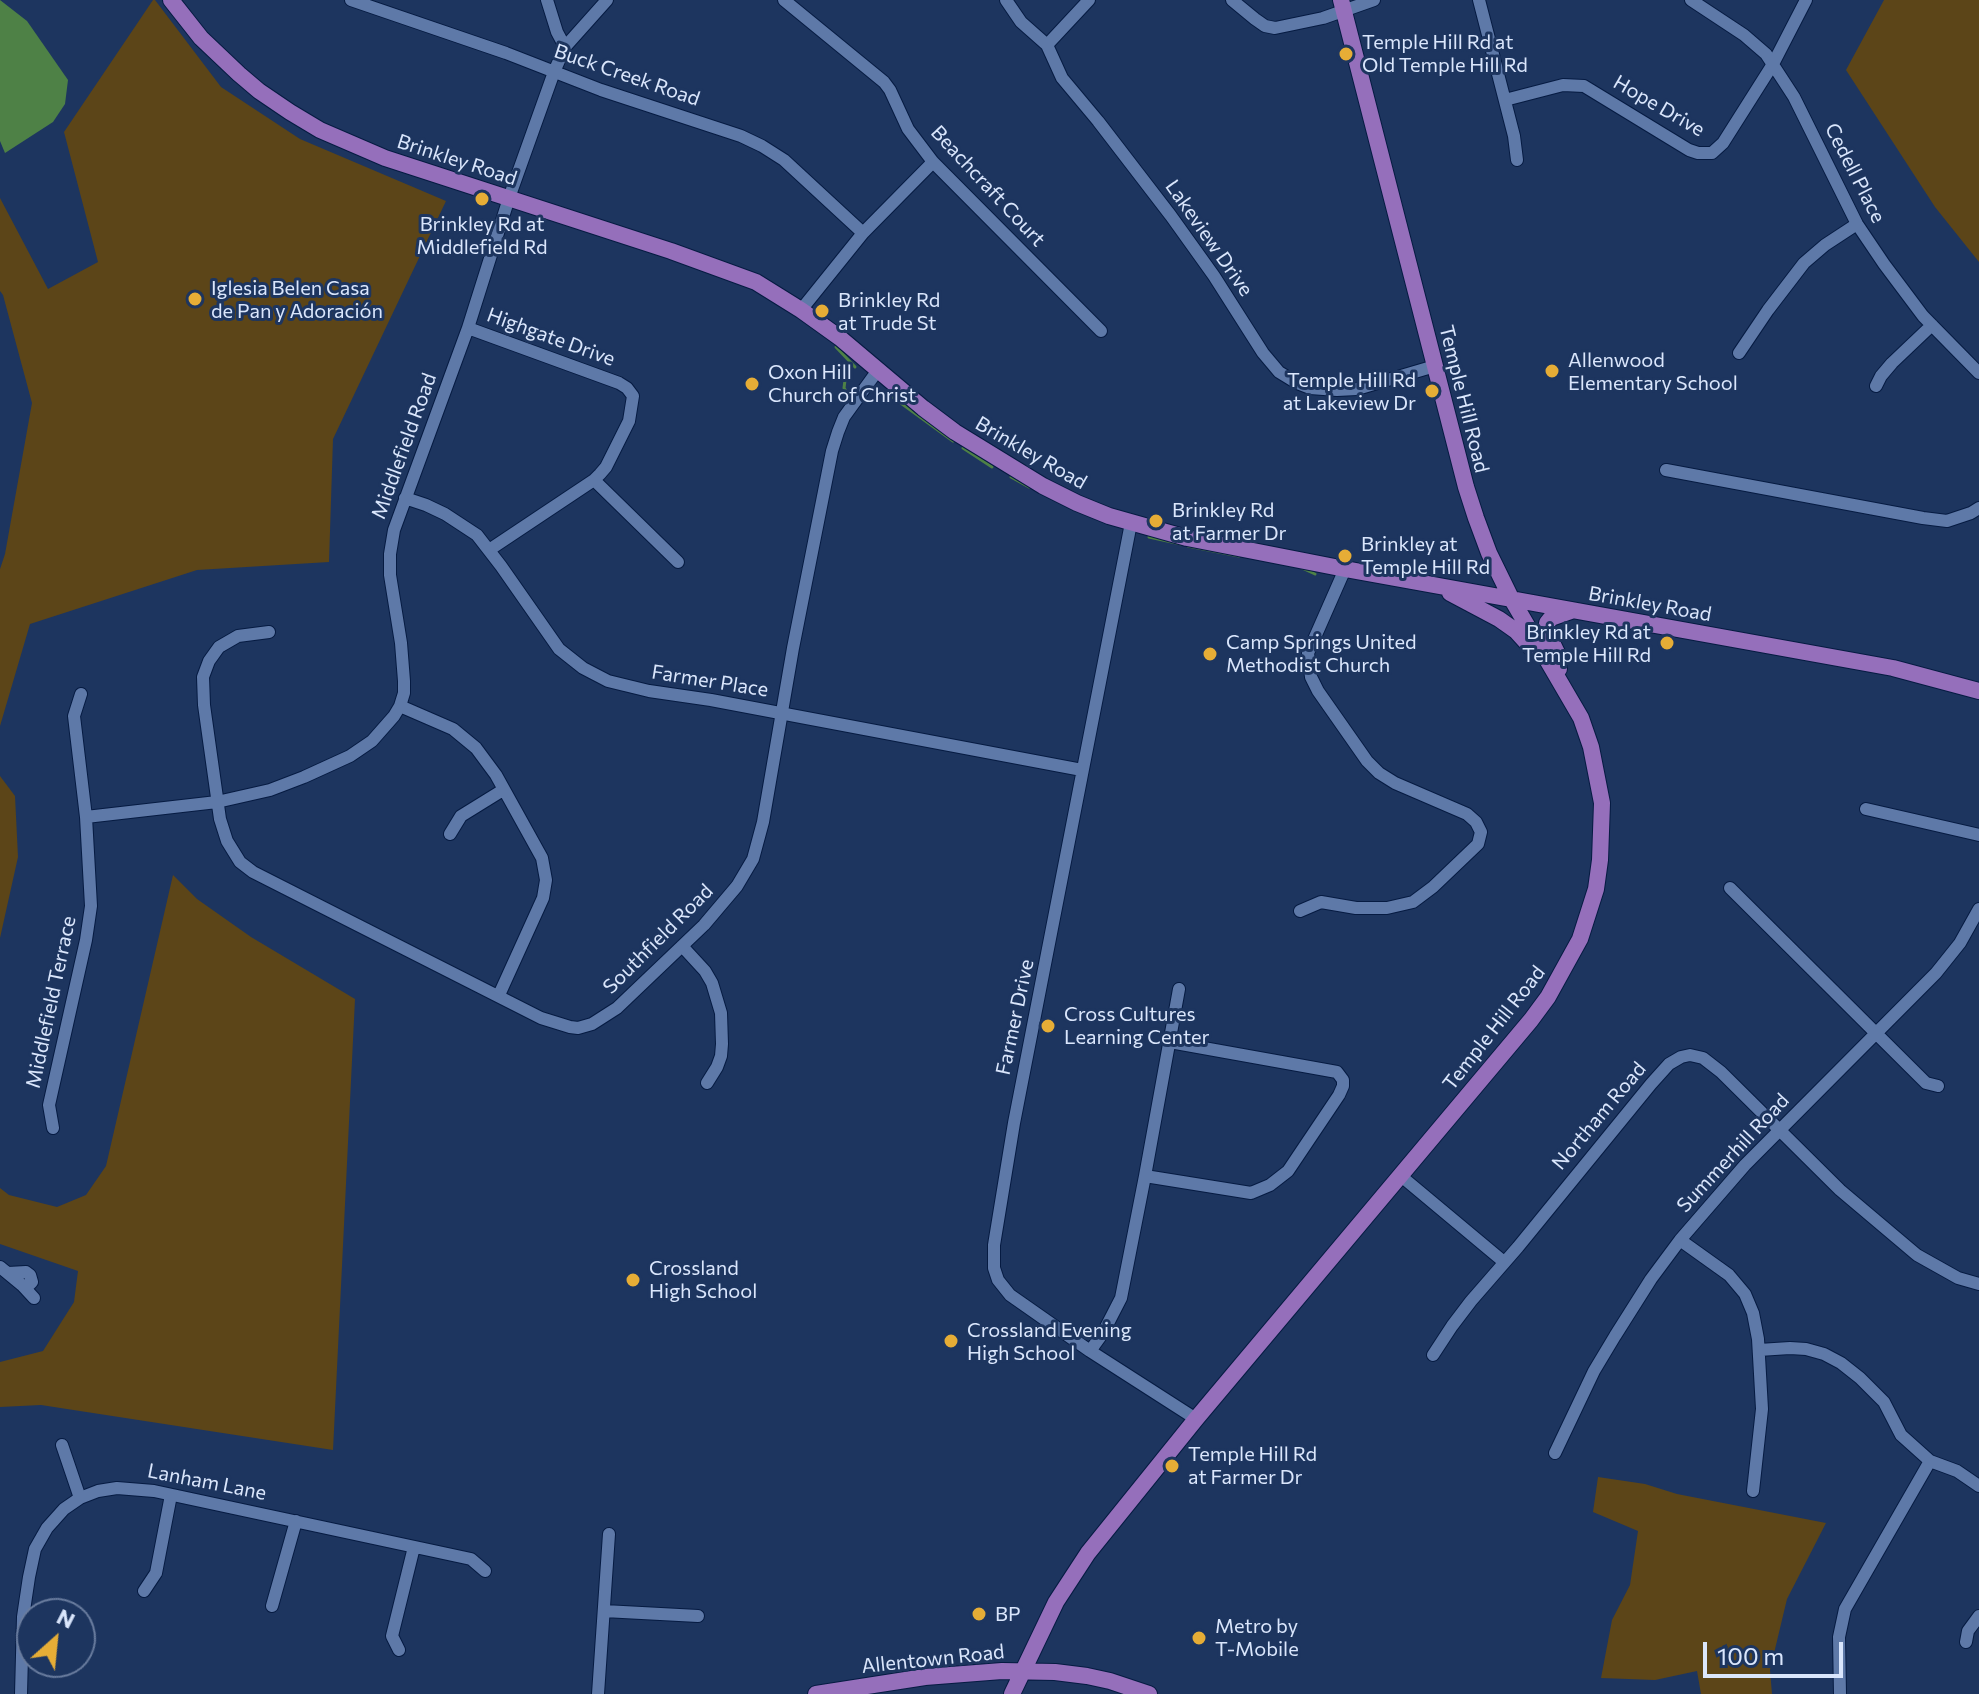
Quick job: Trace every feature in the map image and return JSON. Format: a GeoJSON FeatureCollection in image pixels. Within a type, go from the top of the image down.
{"type":"FeatureCollection","features":[{"type":"Feature","properties":{"kind":"main road","name":"Brinkley Road"},"geometry":{"type":"LineString","coordinates":[[171,0],[201,38],[239,74],[259,91],[320,130],[385,158],[671,251],[756,282],[840,338],[955,432],[1010,467],[1077,503],[1131,523],[1187,538],[1893,668],[1979,691]]}},
{"type":"Feature","properties":{"kind":"main road","name":"Temple Hill Road"},"geometry":{"type":"LineString","coordinates":[[1012,1694],[1056,1602],[1088,1553],[1196,1419],[1540,1009],[1572,956],[1596,889],[1602,803],[1591,747],[1581,718],[1511,598],[1489,553],[1469,497],[1343,6]]}},
{"type":"Feature","properties":{"kind":"main road"},"geometry":{"type":"LineString","coordinates":[[1430,584],[1476,605],[1516,631],[1560,680]]}},
{"type":"Feature","properties":{"kind":"main road"},"geometry":{"type":"LineString","coordinates":[[1560,680],[1559,657],[1547,632],[1547,623],[1551,618],[1573,610]]}},
{"type":"Feature","properties":{"kind":"main road","name":"Allentown Road"},"geometry":{"type":"LineString","coordinates":[[816,1694],[925,1677],[991,1671],[1087,1676],[1149,1694]]}},
{"type":"Feature","properties":{"kind":"street"},"geometry":{"type":"LineString","coordinates":[[547,0],[565,47]]}},
{"type":"Feature","properties":{"kind":"street","name":"Middlefield Road"},"geometry":{"type":"LineString","coordinates":[[400,706],[404,693],[404,669],[389,566],[394,530],[468,328],[509,198],[554,72],[565,47],[607,0]]}},
{"type":"Feature","properties":{"kind":"street","name":"Beachcraft Court"},"geometry":{"type":"LineString","coordinates":[[784,0],[884,82],[908,129],[933,162],[1101,331]]}},
{"type":"Feature","properties":{"kind":"street","name":"Lakeview Drive"},"geometry":{"type":"LineString","coordinates":[[1006,0],[1021,22],[1047,45],[1062,78],[1171,216],[1279,372],[1310,388],[1337,390],[1357,389],[1435,366]]}},
{"type":"Feature","properties":{"kind":"street"},"geometry":{"type":"LineString","coordinates":[[1047,45],[1089,0]]}},
{"type":"Feature","properties":{"kind":"street"},"geometry":{"type":"LineString","coordinates":[[1232,0],[1265,26],[1275,28],[1323,18],[1343,6],[1374,0]]}},
{"type":"Feature","properties":{"kind":"street"},"geometry":{"type":"LineString","coordinates":[[1479,0],[1514,136],[1517,160]]}},
{"type":"Feature","properties":{"kind":"street","name":"Cedell Place"},"geometry":{"type":"LineString","coordinates":[[1691,0],[1744,35],[1766,54],[1794,97],[1857,224],[1905,294],[1979,373]]}},
{"type":"Feature","properties":{"kind":"street","name":"Hope Drive"},"geometry":{"type":"LineString","coordinates":[[1505,100],[1563,85],[1584,86],[1689,150],[1712,153],[1723,143],[1773,64],[1806,0]]}},
{"type":"Feature","properties":{"kind":"street","name":"Buck Creek Road"},"geometry":{"type":"LineString","coordinates":[[356,1],[635,102],[732,132],[762,146],[796,170],[863,233]]}},
{"type":"Feature","properties":{"kind":"street"},"geometry":{"type":"LineString","coordinates":[[801,310],[863,233],[933,162]]}},
{"type":"Feature","properties":{"kind":"street"},"geometry":{"type":"LineString","coordinates":[[1739,353],[1804,263],[1857,224]]}},
{"type":"Feature","properties":{"kind":"street"},"geometry":{"type":"LineString","coordinates":[[1876,386],[1892,363],[1932,325]]}},
{"type":"Feature","properties":{"kind":"street","name":"Highgate Drive"},"geometry":{"type":"LineString","coordinates":[[468,328],[622,385],[630,390],[633,400],[629,421],[606,467],[594,480],[489,550]]}},
{"type":"Feature","properties":{"kind":"street","name":"Southfield Road"},"geometry":{"type":"LineString","coordinates":[[269,632],[249,633],[228,641],[214,653],[203,677],[217,802],[227,841],[235,855],[248,869],[553,1023],[584,1027],[617,1008],[682,946],[725,902],[753,859],[763,822],[809,567],[838,432],[852,405],[878,370]]}},
{"type":"Feature","properties":{"kind":"street"},"geometry":{"type":"LineString","coordinates":[[1666,470],[1947,521],[1979,508]]}},
{"type":"Feature","properties":{"kind":"street"},"geometry":{"type":"LineString","coordinates":[[594,480],[678,562]]}},
{"type":"Feature","properties":{"kind":"street","name":"Farmer Place"},"geometry":{"type":"LineString","coordinates":[[405,498],[445,514],[477,535],[559,649],[594,675],[608,681],[1082,770]]}},
{"type":"Feature","properties":{"kind":"street","name":"Farmer Drive"},"geometry":{"type":"LineString","coordinates":[[1131,523],[1014,1123],[996,1226],[994,1268],[998,1280],[1010,1295],[1196,1419]]}},
{"type":"Feature","properties":{"kind":"street"},"geometry":{"type":"LineString","coordinates":[[1300,911],[1321,902],[1356,908],[1387,908],[1413,902],[1478,844],[1481,832],[1467,814],[1379,773],[1367,761],[1318,691],[1311,677],[1308,653],[1345,569]]}},
{"type":"Feature","properties":{"kind":"street","name":"Middlefield Terrace"},"geometry":{"type":"LineString","coordinates":[[53,1128],[49,1105],[91,906],[86,817],[74,716],[81,694]]}},
{"type":"Feature","properties":{"kind":"street"},"geometry":{"type":"LineString","coordinates":[[86,817],[217,802],[270,790],[350,756],[372,741],[400,706],[443,724],[468,740],[489,764],[542,858],[546,880],[543,898],[499,995]]}},
{"type":"Feature","properties":{"kind":"street"},"geometry":{"type":"LineString","coordinates":[[450,834],[461,816],[503,790]]}},
{"type":"Feature","properties":{"kind":"street"},"geometry":{"type":"LineString","coordinates":[[1866,809],[1979,835]]}},
{"type":"Feature","properties":{"kind":"street"},"geometry":{"type":"LineString","coordinates":[[1730,888],[1926,1083],[1938,1086]]}},
{"type":"Feature","properties":{"kind":"street","name":"Summerhill Road"},"geometry":{"type":"LineString","coordinates":[[1555,1453],[1594,1371],[1651,1279],[1680,1240],[1718,1193],[1778,1130],[1947,960],[1979,909]]}},
{"type":"Feature","properties":{"kind":"street"},"geometry":{"type":"LineString","coordinates":[[682,946],[712,983],[721,1013],[721,1056],[707,1083]]}},
{"type":"Feature","properties":{"kind":"street"},"geometry":{"type":"LineString","coordinates":[[1090,1351],[1121,1298],[1179,989]]}},
{"type":"Feature","properties":{"kind":"street"},"geometry":{"type":"LineString","coordinates":[[1145,1176],[1251,1193],[1270,1185],[1288,1171],[1343,1086],[1337,1072],[1170,1042]]}},
{"type":"Feature","properties":{"kind":"street","name":"Northam Road"},"geometry":{"type":"LineString","coordinates":[[1433,1355],[1465,1308],[1651,1084],[1675,1060],[1694,1055],[1727,1077],[1840,1190],[1917,1255],[1958,1278],[1979,1284]]}},
{"type":"Feature","properties":{"kind":"street"},"geometry":{"type":"LineString","coordinates":[[1401,1176],[1504,1262]]}},
{"type":"Feature","properties":{"kind":"street"},"geometry":{"type":"LineString","coordinates":[[1680,1240],[1729,1275],[1740,1287],[1753,1313],[1759,1350],[1762,1409],[1753,1491]]}},
{"type":"Feature","properties":{"kind":"street"},"geometry":{"type":"LineString","coordinates":[[4,1270],[30,1275],[32,1282],[28,1286],[22,1285],[34,1298]]}},
{"type":"Feature","properties":{"kind":"street"},"geometry":{"type":"LineString","coordinates":[[1759,1350],[1806,1349],[1841,1363],[1879,1396],[1901,1435],[1930,1461],[1957,1471],[1979,1486]]}},
{"type":"Feature","properties":{"kind":"street"},"geometry":{"type":"LineString","coordinates":[[62,1445],[80,1498]]}},
{"type":"Feature","properties":{"kind":"street"},"geometry":{"type":"LineString","coordinates":[[1840,1694],[1839,1637],[1845,1609],[1930,1461]]}},
{"type":"Feature","properties":{"kind":"street","name":"Lanham Lane"},"geometry":{"type":"LineString","coordinates":[[21,1694],[23,1617],[35,1549],[64,1509],[98,1491],[134,1488],[171,1495],[471,1559],[485,1571]]}},
{"type":"Feature","properties":{"kind":"street"},"geometry":{"type":"LineString","coordinates":[[144,1591],[156,1573],[171,1495]]}},
{"type":"Feature","properties":{"kind":"street"},"geometry":{"type":"LineString","coordinates":[[272,1606],[296,1521]]}},
{"type":"Feature","properties":{"kind":"street"},"geometry":{"type":"LineString","coordinates":[[598,1694],[609,1534]]}},
{"type":"Feature","properties":{"kind":"street"},"geometry":{"type":"LineString","coordinates":[[399,1650],[392,1636],[414,1547]]}},
{"type":"Feature","properties":{"kind":"street"},"geometry":{"type":"LineString","coordinates":[[604,1611],[698,1616]]}},
{"type":"Feature","properties":{"kind":"street"},"geometry":{"type":"LineString","coordinates":[[1966,1642],[1968,1631],[1979,1616]]}},
{"type":"Feature","properties":{"kind":"shaded area"},"geometry":{"type":"Polygon","coordinates":[[[0,0],[27,21],[68,80],[65,104],[53,122],[5,153],[0,141],[0,0]]]}},
{"type":"Feature","properties":{"kind":"shaded area"},"geometry":{"type":"Polygon","coordinates":[[[153,0],[221,87],[300,139],[446,201],[333,439],[329,562],[197,570],[30,624],[0,726],[0,569],[32,403],[0,291],[0,198],[48,289],[98,262],[64,132],[153,0]]]}},
{"type":"Feature","properties":{"kind":"shaded area"},"geometry":{"type":"Polygon","coordinates":[[[1884,0],[1979,0],[1979,262],[1935,207],[1846,70],[1884,0]]]}},
{"type":"Feature","properties":{"kind":"shaded area"},"geometry":{"type":"Polygon","coordinates":[[[0,776],[15,796],[18,857],[0,938],[0,776]]]}},
{"type":"Feature","properties":{"kind":"shaded area"},"geometry":{"type":"Polygon","coordinates":[[[173,875],[197,899],[251,937],[355,999],[333,1450],[41,1405],[0,1407],[0,1362],[43,1351],[74,1302],[78,1271],[0,1244],[0,1188],[9,1195],[57,1207],[86,1195],[106,1166],[173,875]]]}},
{"type":"Feature","properties":{"kind":"shaded area"},"geometry":{"type":"Polygon","coordinates":[[[1598,1477],[1645,1484],[1677,1494],[1826,1523],[1787,1599],[1770,1670],[1772,1694],[1701,1694],[1697,1671],[1655,1680],[1601,1678],[1612,1620],[1630,1585],[1638,1531],[1593,1512],[1598,1477]]]}},
{"type":"Feature","properties":{"kind":"waterway"},"geometry":{"type":"LineString","coordinates":[[836,347],[855,367]]}},
{"type":"Feature","properties":{"kind":"waterway"},"geometry":{"type":"LineString","coordinates":[[850,397],[844,388],[852,364]]}},
{"type":"Feature","properties":{"kind":"waterway"},"geometry":{"type":"LineString","coordinates":[[887,393],[953,441]]}},
{"type":"Feature","properties":{"kind":"waterway"},"geometry":{"type":"LineString","coordinates":[[963,448],[992,467]]}},
{"type":"Feature","properties":{"kind":"waterway"},"geometry":{"type":"LineString","coordinates":[[1011,477],[1029,487]]}},
{"type":"Feature","properties":{"kind":"waterway"},"geometry":{"type":"LineString","coordinates":[[1149,537],[1181,544]]}},
{"type":"Feature","properties":{"kind":"waterway"},"geometry":{"type":"LineString","coordinates":[[1188,546],[1239,556]]}},
{"type":"Feature","properties":{"kind":"waterway"},"geometry":{"type":"LineString","coordinates":[[1302,568],[1315,574]]}},
{"type":"Feature","properties":{"kind":"place","name":"Temple Hill Rd at Old Temple Hill Rd"},"geometry":{"type":"Point","coordinates":[1346,54]}},
{"type":"Feature","properties":{"kind":"place","name":"Brinkley Rd at Middlefield Rd"},"geometry":{"type":"Point","coordinates":[482,199]}},
{"type":"Feature","properties":{"kind":"place","name":"Iglesia Belen Casa de Pan y Adoración"},"geometry":{"type":"Point","coordinates":[195,299]}},
{"type":"Feature","properties":{"kind":"place","name":"Brinkley Rd at Trude St"},"geometry":{"type":"Point","coordinates":[822,311]}},
{"type":"Feature","properties":{"kind":"place","name":"Allenwood Elementary School"},"geometry":{"type":"Point","coordinates":[1552,371]}},
{"type":"Feature","properties":{"kind":"place","name":"Oxon Hill Church of Christ"},"geometry":{"type":"Point","coordinates":[752,384]}},
{"type":"Feature","properties":{"kind":"place","name":"Temple Hill Rd at Lakeview Dr"},"geometry":{"type":"Point","coordinates":[1432,391]}},
{"type":"Feature","properties":{"kind":"place","name":"Brinkley Rd at Farmer Dr"},"geometry":{"type":"Point","coordinates":[1156,521]}},
{"type":"Feature","properties":{"kind":"place","name":"Brinkley at Temple Hill Rd"},"geometry":{"type":"Point","coordinates":[1345,556]}},
{"type":"Feature","properties":{"kind":"place","name":"Brinkley Rd at Temple Hill Rd"},"geometry":{"type":"Point","coordinates":[1667,643]}},
{"type":"Feature","properties":{"kind":"place","name":"Camp Springs United Methodist Church"},"geometry":{"type":"Point","coordinates":[1210,654]}},
{"type":"Feature","properties":{"kind":"place","name":"Cross Cultures Learning Center"},"geometry":{"type":"Point","coordinates":[1048,1026]}},
{"type":"Feature","properties":{"kind":"place","name":"Crossland High School"},"geometry":{"type":"Point","coordinates":[633,1280]}},
{"type":"Feature","properties":{"kind":"place","name":"Crossland Evening High School"},"geometry":{"type":"Point","coordinates":[951,1341]}},
{"type":"Feature","properties":{"kind":"place","name":"Temple Hill Rd at Farmer Dr"},"geometry":{"type":"Point","coordinates":[1172,1466]}},
{"type":"Feature","properties":{"kind":"place","name":"BP"},"geometry":{"type":"Point","coordinates":[979,1614]}},
{"type":"Feature","properties":{"kind":"place","name":"Metro by T-Mobile"},"geometry":{"type":"Point","coordinates":[1199,1638]}}]}
